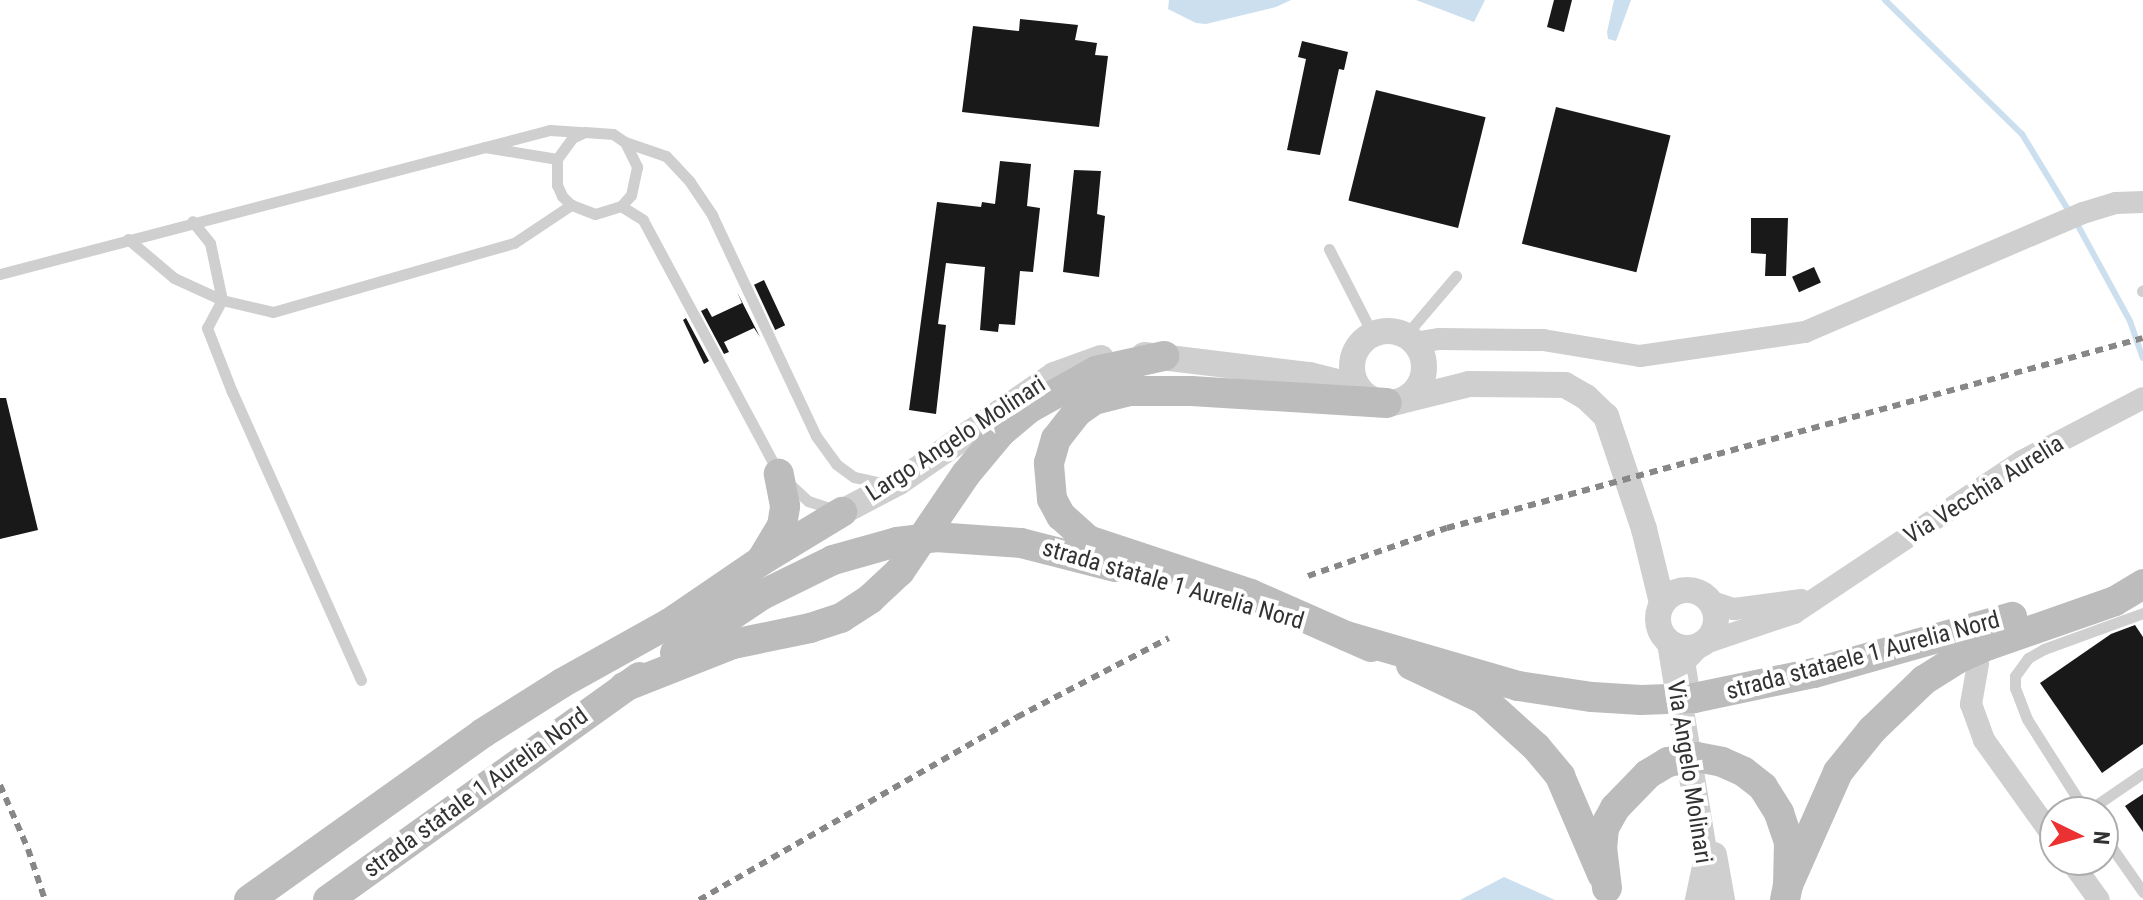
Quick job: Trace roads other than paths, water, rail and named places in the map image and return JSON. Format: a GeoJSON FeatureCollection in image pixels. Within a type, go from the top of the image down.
{"type":"FeatureCollection","features":[{"type":"Feature","properties":{"kind":"main road"},"geometry":{"type":"LineString","coordinates":[[624,687],[733,644],[810,628],[841,618],[870,599],[900,571],[966,474],[1001,432],[1030,408],[1096,371],[1164,356]]}},
{"type":"Feature","properties":{"kind":"main road"},"geometry":{"type":"LineString","coordinates":[[1394,402],[1191,391],[1131,391],[1105,396],[1077,412],[1056,439],[1049,463],[1052,499],[1071,528],[1088,540],[1251,594],[1483,699],[1536,747],[1560,776],[1589,837],[1609,894]]}},
{"type":"Feature","properties":{"kind":"main road"},"geometry":{"type":"LineString","coordinates":[[761,561],[782,526],[785,506],[779,474]]}},
{"type":"Feature","properties":{"kind":"main road"},"geometry":{"type":"LineString","coordinates":[[249,900],[483,733],[562,683],[670,623],[761,561],[842,512]]}},
{"type":"Feature","properties":{"kind":"main road","name":"strada statale 1 Aurelia Nord"},"geometry":{"type":"LineString","coordinates":[[328,900],[624,687],[762,595],[833,560],[866,549],[935,537],[1021,543],[1336,632]]}},
{"type":"Feature","properties":{"kind":"main road"},"geometry":{"type":"LineString","coordinates":[[1786,893],[1838,772],[1872,730],[1924,680],[1957,659],[2019,631],[2115,601],[2143,582]]}},
{"type":"Feature","properties":{"kind":"main road","name":"strada stataele 1 Aurelia Nord"},"geometry":{"type":"LineString","coordinates":[[1336,632],[1518,686],[1592,697],[1641,700],[1694,698],[1814,673],[2143,582]]}},
{"type":"Feature","properties":{"kind":"main road"},"geometry":{"type":"LineString","coordinates":[[1609,894],[1603,839],[1604,828],[1615,808],[1630,788],[1648,774],[1668,762],[1697,757],[1744,772],[1763,787],[1779,813],[1789,842],[1786,893]]}},
{"type":"Feature","properties":{"kind":"street"},"geometry":{"type":"LineString","coordinates":[[1414,346],[1440,339],[1543,340],[1640,356],[1805,332],[2083,213],[2141,200]]}},
{"type":"Feature","properties":{"kind":"street"},"geometry":{"type":"LineString","coordinates":[[1310,375],[1364,343],[1395,332],[1469,384]]}},
{"type":"Feature","properties":{"kind":"street"},"geometry":{"type":"LineString","coordinates":[[1357,387],[1352,363],[1364,343]]}},
{"type":"Feature","properties":{"kind":"street"},"geometry":{"type":"LineString","coordinates":[[1394,402],[1418,388],[1424,368],[1414,346]]}},
{"type":"Feature","properties":{"kind":"street","name":"Largo Angelo Molinari"},"geometry":{"type":"LineString","coordinates":[[842,512],[899,482],[1054,375],[1094,359],[1129,354],[1164,356]]}},
{"type":"Feature","properties":{"kind":"street"},"geometry":{"type":"LineString","coordinates":[[1164,356],[1310,375],[1357,387],[1376,401],[1394,402],[1469,384],[1565,385],[1586,397],[1606,416],[1644,529],[1662,603],[1659,629],[1690,645],[1717,619],[1712,602],[1705,595],[1686,589],[1677,591],[1662,603]]}},
{"type":"Feature","properties":{"kind":"street","name":"Via Vecchia Aurelia"},"geometry":{"type":"LineString","coordinates":[[1690,645],[1794,613],[2022,461],[2142,398]]}},
{"type":"Feature","properties":{"kind":"street"},"geometry":{"type":"LineString","coordinates":[[1644,529],[1686,589]]}},
{"type":"Feature","properties":{"kind":"street","name":"Via Vecchia Aurelia"},"geometry":{"type":"LineString","coordinates":[[1712,602],[1734,609],[1761,607],[1805,599],[1828,589]]}},
{"type":"Feature","properties":{"kind":"street","name":"Via Angelo Molinari"},"geometry":{"type":"LineString","coordinates":[[1690,645],[1706,862],[1698,900]]}},
{"type":"Feature","properties":{"kind":"street","name":"Via Angelo Molinari"},"geometry":{"type":"LineString","coordinates":[[1690,645],[1682,662],[1722,900]]}},
{"type":"Feature","properties":{"kind":"street"},"geometry":{"type":"LineString","coordinates":[[1978,664],[1971,704],[1984,740],[2039,815]]}},
{"type":"Feature","properties":{"kind":"street"},"geometry":{"type":"LineString","coordinates":[[2082,876],[2099,900]]}},
{"type":"Feature","properties":{"kind":"lane"},"geometry":{"type":"LineString","coordinates":[[0,274],[192,221],[550,130],[599,130],[666,156],[712,215],[816,436],[836,464],[854,477],[873,483],[899,482]]}},
{"type":"Feature","properties":{"kind":"lane"},"geometry":{"type":"LineString","coordinates":[[585,132],[572,138],[557,159],[557,185],[571,205],[595,214],[621,206],[631,195],[637,167],[625,142]]}},
{"type":"Feature","properties":{"kind":"lane"},"geometry":{"type":"LineString","coordinates":[[485,147],[557,159]]}},
{"type":"Feature","properties":{"kind":"lane"},"geometry":{"type":"LineString","coordinates":[[128,239],[174,278],[222,300],[273,312],[514,243],[571,205]]}},
{"type":"Feature","properties":{"kind":"lane"},"geometry":{"type":"LineString","coordinates":[[621,206],[643,220],[779,474],[808,501],[842,512]]}},
{"type":"Feature","properties":{"kind":"lane"},"geometry":{"type":"LineString","coordinates":[[192,221],[210,243],[222,300],[207,328],[232,392],[361,680]]}},
{"type":"Feature","properties":{"kind":"lane"},"geometry":{"type":"LineString","coordinates":[[1329,249],[1364,343]]}},
{"type":"Feature","properties":{"kind":"lane"},"geometry":{"type":"LineString","coordinates":[[1414,346],[1456,276]]}},
{"type":"Feature","properties":{"kind":"lane"},"geometry":{"type":"LineString","coordinates":[[2076,796],[2027,719],[2015,688],[2015,676],[2028,658],[2044,649],[2143,613]]}},
{"type":"Feature","properties":{"kind":"lane"},"geometry":{"type":"LineString","coordinates":[[2109,796],[2143,773]]}},
{"type":"Feature","properties":{"kind":"lane"},"geometry":{"type":"LineString","coordinates":[[2119,858],[2143,892]]}},
{"type":"Feature","properties":{"kind":"water"},"geometry":{"type":"Polygon","coordinates":[[[1169,0],[1291,0],[1276,7],[1206,24],[1196,23],[1168,9],[1169,0]]]}},
{"type":"Feature","properties":{"kind":"water"},"geometry":{"type":"Polygon","coordinates":[[[1416,0],[1485,0],[1474,22],[1416,0]]]}},
{"type":"Feature","properties":{"kind":"water"},"geometry":{"type":"Polygon","coordinates":[[[1614,0],[1631,0],[1616,41],[1608,39],[1607,32],[1614,0]]]}},
{"type":"Feature","properties":{"kind":"water"},"geometry":{"type":"Polygon","coordinates":[[[1504,877],[1555,900],[1460,900],[1504,877]]]}},
{"type":"Feature","properties":{"kind":"waterway"},"geometry":{"type":"LineString","coordinates":[[1885,0],[2022,134],[2070,213]]}},
{"type":"Feature","properties":{"kind":"waterway"},"geometry":{"type":"LineString","coordinates":[[2076,222],[2130,321],[2143,358]]}},
{"type":"Feature","properties":{"kind":"railway"},"geometry":{"type":"LineString","coordinates":[[1308,576],[1447,528],[2143,338]]}},
{"type":"Feature","properties":{"kind":"railway"},"geometry":{"type":"LineString","coordinates":[[699,900],[1017,717],[1169,638]]}},
{"type":"Feature","properties":{"kind":"railway"},"geometry":{"type":"LineString","coordinates":[[0,785],[28,849],[45,900]]}}]}
